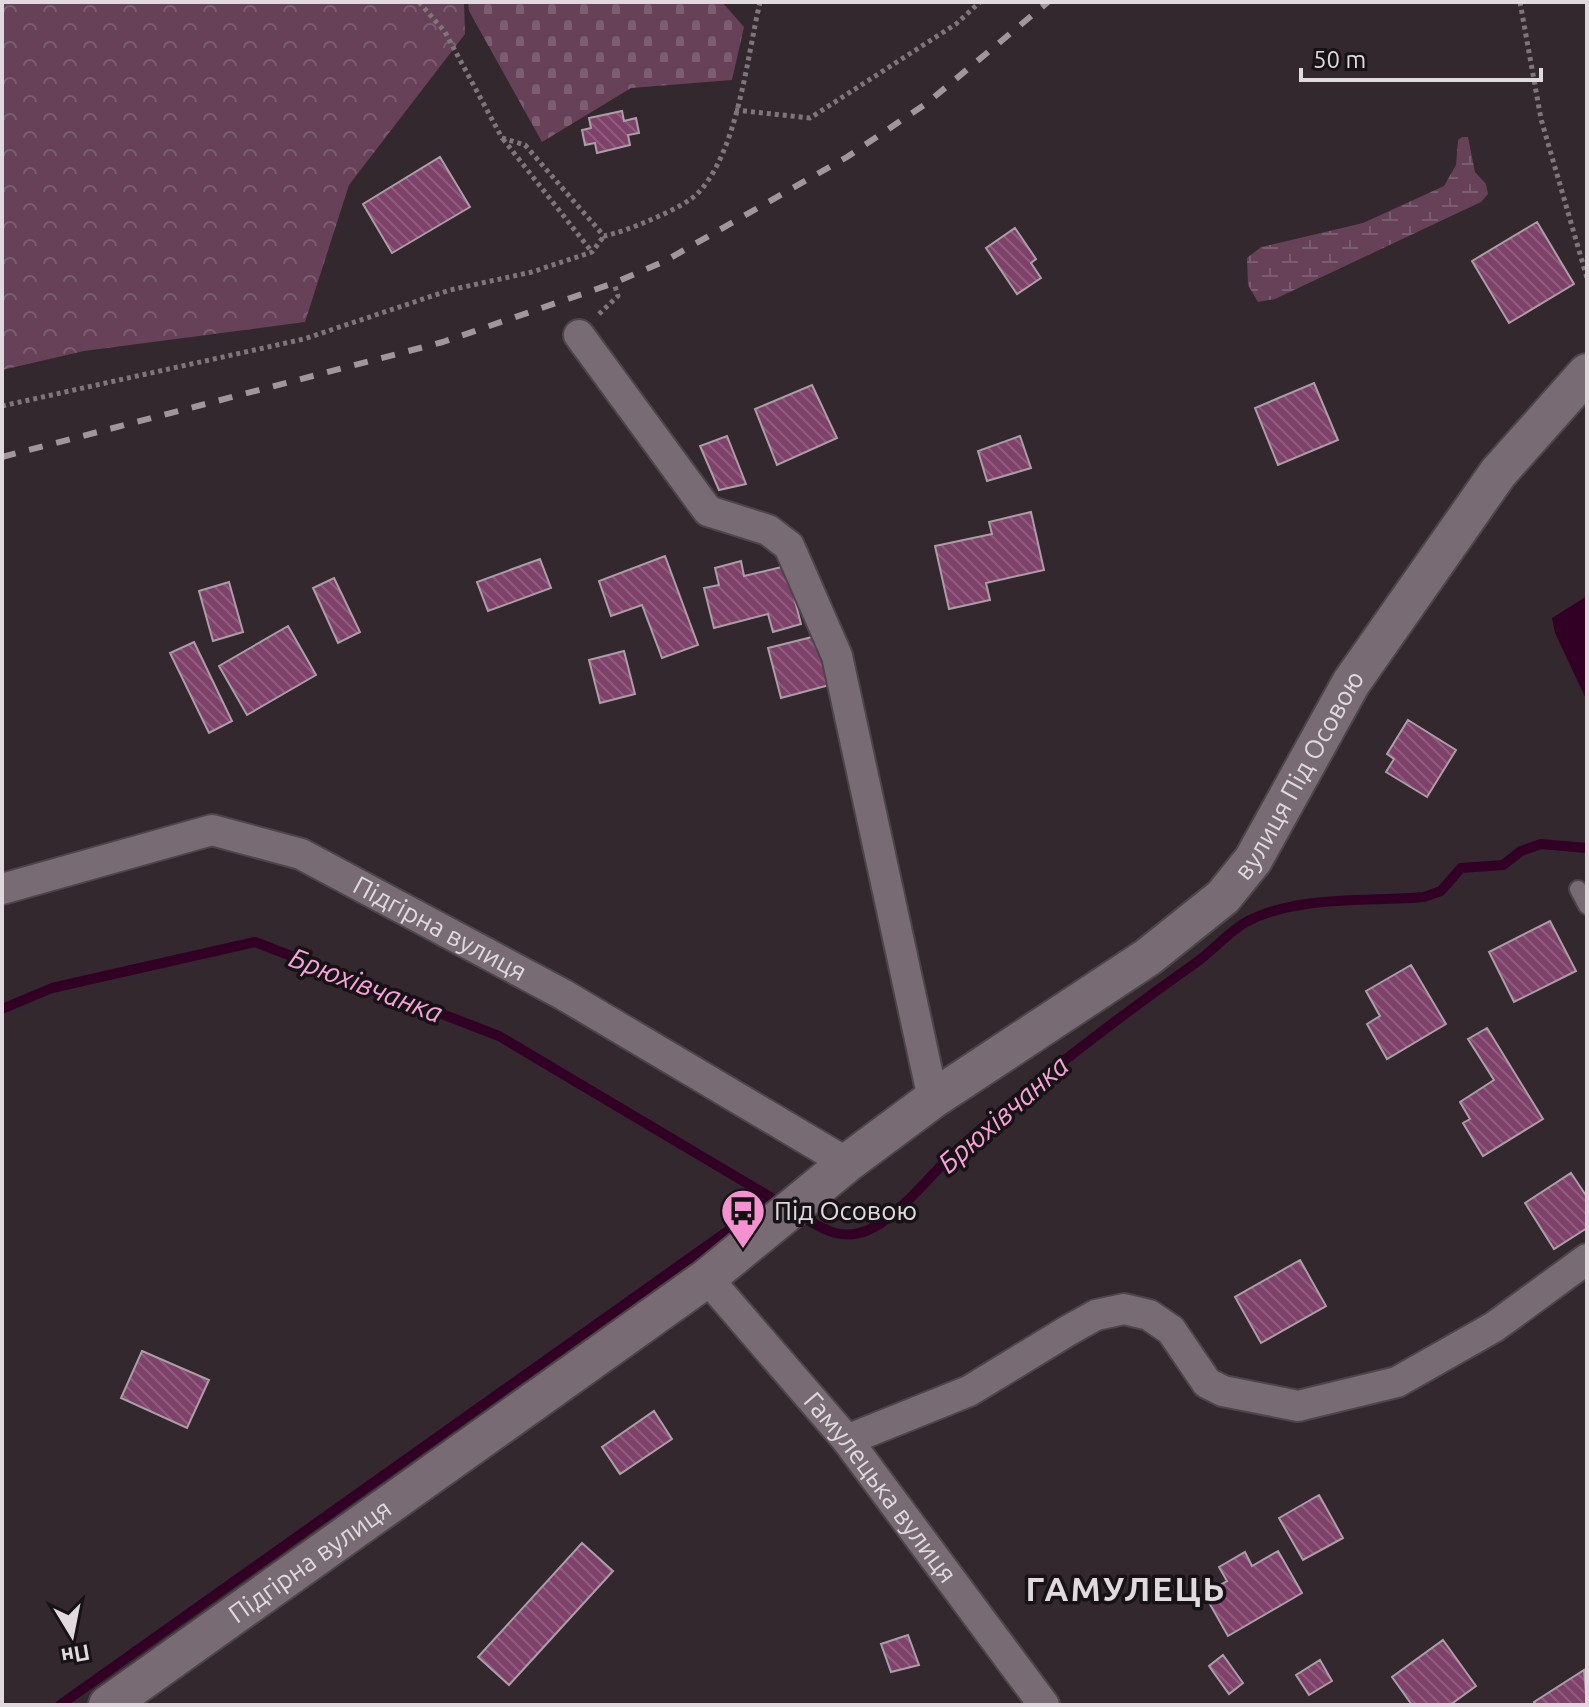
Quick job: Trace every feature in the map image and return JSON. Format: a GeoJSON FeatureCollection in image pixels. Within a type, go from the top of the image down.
{"type":"FeatureCollection","features":[{"type":"Feature","properties":{"kind":"street"},"geometry":{"type":"LineString","coordinates":[[579,335],[708,511],[768,530],[789,546],[837,656],[933,1099]]}},
{"type":"Feature","properties":{"kind":"street","name":"вулиця Під Осовою"},"geometry":{"type":"LineString","coordinates":[[773,1226],[847,1163],[933,1099],[1148,957],[1223,897],[1253,860],[1351,683],[1498,473],[1587,373]]}},
{"type":"Feature","properties":{"kind":"street","name":"Підгірна вулиця"},"geometry":{"type":"LineString","coordinates":[[2,889],[212,830],[301,854],[564,995],[847,1163]]}},
{"type":"Feature","properties":{"kind":"street","name":"Підгірна вулиця"},"geometry":{"type":"LineString","coordinates":[[108,1705],[707,1278],[773,1226]]}},
{"type":"Feature","properties":{"kind":"street"},"geometry":{"type":"LineString","coordinates":[[847,1440],[969,1391],[1096,1315],[1124,1309],[1149,1315],[1171,1330],[1207,1383],[1223,1391],[1298,1406],[1397,1382],[1494,1327],[1587,1259]]}},
{"type":"Feature","properties":{"kind":"street","name":"Гамулецька вулиця"},"geometry":{"type":"LineString","coordinates":[[707,1278],[847,1440],[1044,1705]]}},
{"type":"Feature","properties":{"kind":"lane"},"geometry":{"type":"LineString","coordinates":[[1578,889],[1587,906]]}},
{"type":"Feature","properties":{"kind":"path"},"geometry":{"type":"LineString","coordinates":[[419,2],[445,32],[502,138],[592,252]]}},
{"type":"Feature","properties":{"kind":"path"},"geometry":{"type":"LineString","coordinates":[[2,406],[304,339],[450,290],[532,272],[592,252],[604,236],[626,232],[697,195],[724,152],[760,2]]}},
{"type":"Feature","properties":{"kind":"path"},"geometry":{"type":"LineString","coordinates":[[735,110],[810,118],[956,24],[980,2]]}},
{"type":"Feature","properties":{"kind":"path"},"geometry":{"type":"LineString","coordinates":[[1520,2],[1541,119],[1587,278]]}},
{"type":"Feature","properties":{"kind":"path"},"geometry":{"type":"LineString","coordinates":[[502,138],[525,145],[604,236]]}},
{"type":"Feature","properties":{"kind":"path"},"geometry":{"type":"LineString","coordinates":[[579,335],[618,296],[614,283]]}},
{"type":"Feature","properties":{"kind":"green space"},"geometry":{"type":"Polygon","coordinates":[[[2,2],[464,2],[465,34],[349,185],[305,322],[84,351],[2,370],[2,2]]]}},
{"type":"Feature","properties":{"kind":"green space"},"geometry":{"type":"Polygon","coordinates":[[[468,2],[722,2],[744,27],[732,80],[631,88],[542,142],[469,11],[468,2]]]}},
{"type":"Feature","properties":{"kind":"green space"},"geometry":{"type":"Polygon","coordinates":[[[1468,137],[1475,172],[1486,184],[1488,194],[1481,202],[1275,299],[1258,302],[1248,285],[1247,258],[1261,247],[1363,223],[1444,186],[1456,165],[1458,140],[1468,137]]]}},
{"type":"Feature","properties":{"kind":"shaded area"},"geometry":{"type":"Polygon","coordinates":[[[1587,596],[1587,701],[1555,633],[1552,618],[1587,596]]]}},
{"type":"Feature","properties":{"kind":"building"},"geometry":{"type":"Polygon","coordinates":[[[622,111],[624,121],[636,118],[639,133],[628,135],[630,145],[597,153],[595,143],[585,145],[582,130],[591,128],[589,118],[622,111]]]}},
{"type":"Feature","properties":{"kind":"building"},"geometry":{"type":"Polygon","coordinates":[[[440,157],[470,207],[392,253],[363,204],[440,157]]]}},
{"type":"Feature","properties":{"kind":"building"},"geometry":{"type":"Polygon","coordinates":[[[1537,222],[1574,284],[1509,323],[1472,261],[1537,222]]]}},
{"type":"Feature","properties":{"kind":"building"},"geometry":{"type":"Polygon","coordinates":[[[1015,228],[1036,259],[1031,263],[1041,278],[1017,294],[986,248],[1015,228]]]}},
{"type":"Feature","properties":{"kind":"building"},"geometry":{"type":"Polygon","coordinates":[[[1314,383],[1338,440],[1278,465],[1255,408],[1314,383]]]}},
{"type":"Feature","properties":{"kind":"building"},"geometry":{"type":"Polygon","coordinates":[[[812,385],[837,438],[777,465],[755,409],[812,385]]]}},
{"type":"Feature","properties":{"kind":"building"},"geometry":{"type":"Polygon","coordinates":[[[727,436],[746,484],[719,490],[700,446],[727,436]]]}},
{"type":"Feature","properties":{"kind":"building"},"geometry":{"type":"Polygon","coordinates":[[[1020,436],[1031,468],[987,481],[978,451],[1020,436]]]}},
{"type":"Feature","properties":{"kind":"building"},"geometry":{"type":"Polygon","coordinates":[[[1031,512],[1044,570],[986,583],[990,600],[949,609],[935,546],[992,534],[989,522],[1031,512]]]}},
{"type":"Feature","properties":{"kind":"building"},"geometry":{"type":"Polygon","coordinates":[[[665,556],[698,645],[662,658],[642,605],[611,616],[599,581],[665,556]]]}},
{"type":"Feature","properties":{"kind":"building"},"geometry":{"type":"Polygon","coordinates":[[[540,559],[551,588],[488,611],[477,582],[540,559]]]}},
{"type":"Feature","properties":{"kind":"building"},"geometry":{"type":"Polygon","coordinates":[[[741,561],[744,576],[786,566],[801,624],[773,632],[768,614],[714,628],[704,588],[719,585],[715,568],[741,561]]]}},
{"type":"Feature","properties":{"kind":"building"},"geometry":{"type":"Polygon","coordinates":[[[334,578],[360,632],[338,643],[313,588],[334,578]]]}},
{"type":"Feature","properties":{"kind":"building"},"geometry":{"type":"Polygon","coordinates":[[[229,582],[243,632],[213,641],[199,591],[229,582]]]}},
{"type":"Feature","properties":{"kind":"building"},"geometry":{"type":"Polygon","coordinates":[[[288,626],[316,675],[247,715],[219,666],[288,626]]]}},
{"type":"Feature","properties":{"kind":"building"},"geometry":{"type":"Polygon","coordinates":[[[820,635],[833,684],[781,698],[768,648],[820,635]]]}},
{"type":"Feature","properties":{"kind":"building"},"geometry":{"type":"Polygon","coordinates":[[[194,642],[232,721],[209,733],[170,653],[194,642]]]}},
{"type":"Feature","properties":{"kind":"building"},"geometry":{"type":"Polygon","coordinates":[[[624,651],[635,694],[600,703],[589,660],[624,651]]]}},
{"type":"Feature","properties":{"kind":"building"},"geometry":{"type":"Polygon","coordinates":[[[1408,720],[1456,750],[1427,797],[1386,772],[1394,759],[1387,754],[1408,720]]]}},
{"type":"Feature","properties":{"kind":"building"},"geometry":{"type":"Polygon","coordinates":[[[1550,921],[1576,971],[1514,1002],[1489,952],[1550,921]]]}},
{"type":"Feature","properties":{"kind":"building"},"geometry":{"type":"Polygon","coordinates":[[[1411,965],[1446,1024],[1387,1059],[1367,1024],[1380,1016],[1366,991],[1411,965]]]}},
{"type":"Feature","properties":{"kind":"building"},"geometry":{"type":"Polygon","coordinates":[[[1487,1028],[1543,1119],[1483,1156],[1463,1123],[1470,1119],[1460,1102],[1494,1080],[1468,1039],[1487,1028]]]}},
{"type":"Feature","properties":{"kind":"building"},"geometry":{"type":"Polygon","coordinates":[[[1571,1173],[1587,1197],[1587,1228],[1554,1249],[1525,1203],[1571,1173]]]}},
{"type":"Feature","properties":{"kind":"building"},"geometry":{"type":"Polygon","coordinates":[[[1300,1260],[1326,1306],[1261,1343],[1235,1297],[1300,1260]]]}},
{"type":"Feature","properties":{"kind":"building"},"geometry":{"type":"Polygon","coordinates":[[[142,1351],[209,1380],[187,1428],[121,1398],[142,1351]]]}},
{"type":"Feature","properties":{"kind":"building"},"geometry":{"type":"Polygon","coordinates":[[[654,1411],[672,1439],[620,1474],[602,1447],[654,1411]]]}},
{"type":"Feature","properties":{"kind":"building"},"geometry":{"type":"Polygon","coordinates":[[[1319,1495],[1343,1538],[1303,1560],[1279,1518],[1319,1495]]]}},
{"type":"Feature","properties":{"kind":"building"},"geometry":{"type":"Polygon","coordinates":[[[582,1543],[613,1571],[509,1685],[478,1657],[582,1543]]]}},
{"type":"Feature","properties":{"kind":"building"},"geometry":{"type":"Polygon","coordinates":[[[1278,1551],[1302,1593],[1228,1636],[1204,1594],[1227,1581],[1219,1567],[1245,1552],[1252,1566],[1278,1551]]]}},
{"type":"Feature","properties":{"kind":"building"},"geometry":{"type":"Polygon","coordinates":[[[908,1635],[919,1665],[891,1672],[881,1644],[908,1635]]]}},
{"type":"Feature","properties":{"kind":"building"},"geometry":{"type":"Polygon","coordinates":[[[1443,1640],[1476,1686],[1450,1705],[1412,1705],[1392,1677],[1443,1640]]]}},
{"type":"Feature","properties":{"kind":"building"},"geometry":{"type":"Polygon","coordinates":[[[1223,1655],[1243,1683],[1229,1694],[1209,1666],[1223,1655]]]}},
{"type":"Feature","properties":{"kind":"building"},"geometry":{"type":"Polygon","coordinates":[[[1320,1660],[1332,1681],[1309,1695],[1296,1675],[1320,1660]]]}},
{"type":"Feature","properties":{"kind":"building"},"geometry":{"type":"Polygon","coordinates":[[[1584,1670],[1587,1705],[1536,1705],[1534,1702],[1584,1670]]]}},
{"type":"Feature","properties":{"kind":"waterway","name":"Брюхівчанка"},"geometry":{"type":"LineString","coordinates":[[799,1215],[839,1234],[856,1234],[877,1225],[901,1207],[956,1151],[1013,1102],[1246,922],[1287,907],[1333,901],[1424,897],[1441,891],[1461,868],[1503,865],[1521,851],[1541,844],[1587,848]]}},
{"type":"Feature","properties":{"kind":"waterway","name":"Брюхівчанка"},"geometry":{"type":"LineString","coordinates":[[2,1009],[52,988],[255,942],[499,1036],[782,1204]]}},
{"type":"Feature","properties":{"kind":"waterway"},"geometry":{"type":"LineString","coordinates":[[60,1705],[773,1199]]}},
{"type":"Feature","properties":{"kind":"railway"},"geometry":{"type":"LineString","coordinates":[[2,457],[443,342],[614,283],[665,261],[847,157],[927,103],[1048,2]]}},
{"type":"Feature","properties":{"kind":"place","name":"Під Осовою"},"geometry":{"type":"Point","coordinates":[743,1250]}},
{"type":"Feature","properties":{"kind":"district","name":"ГАМУЛЕЦЬ"},"geometry":{"type":"Point","coordinates":[1126,1589]}}]}
